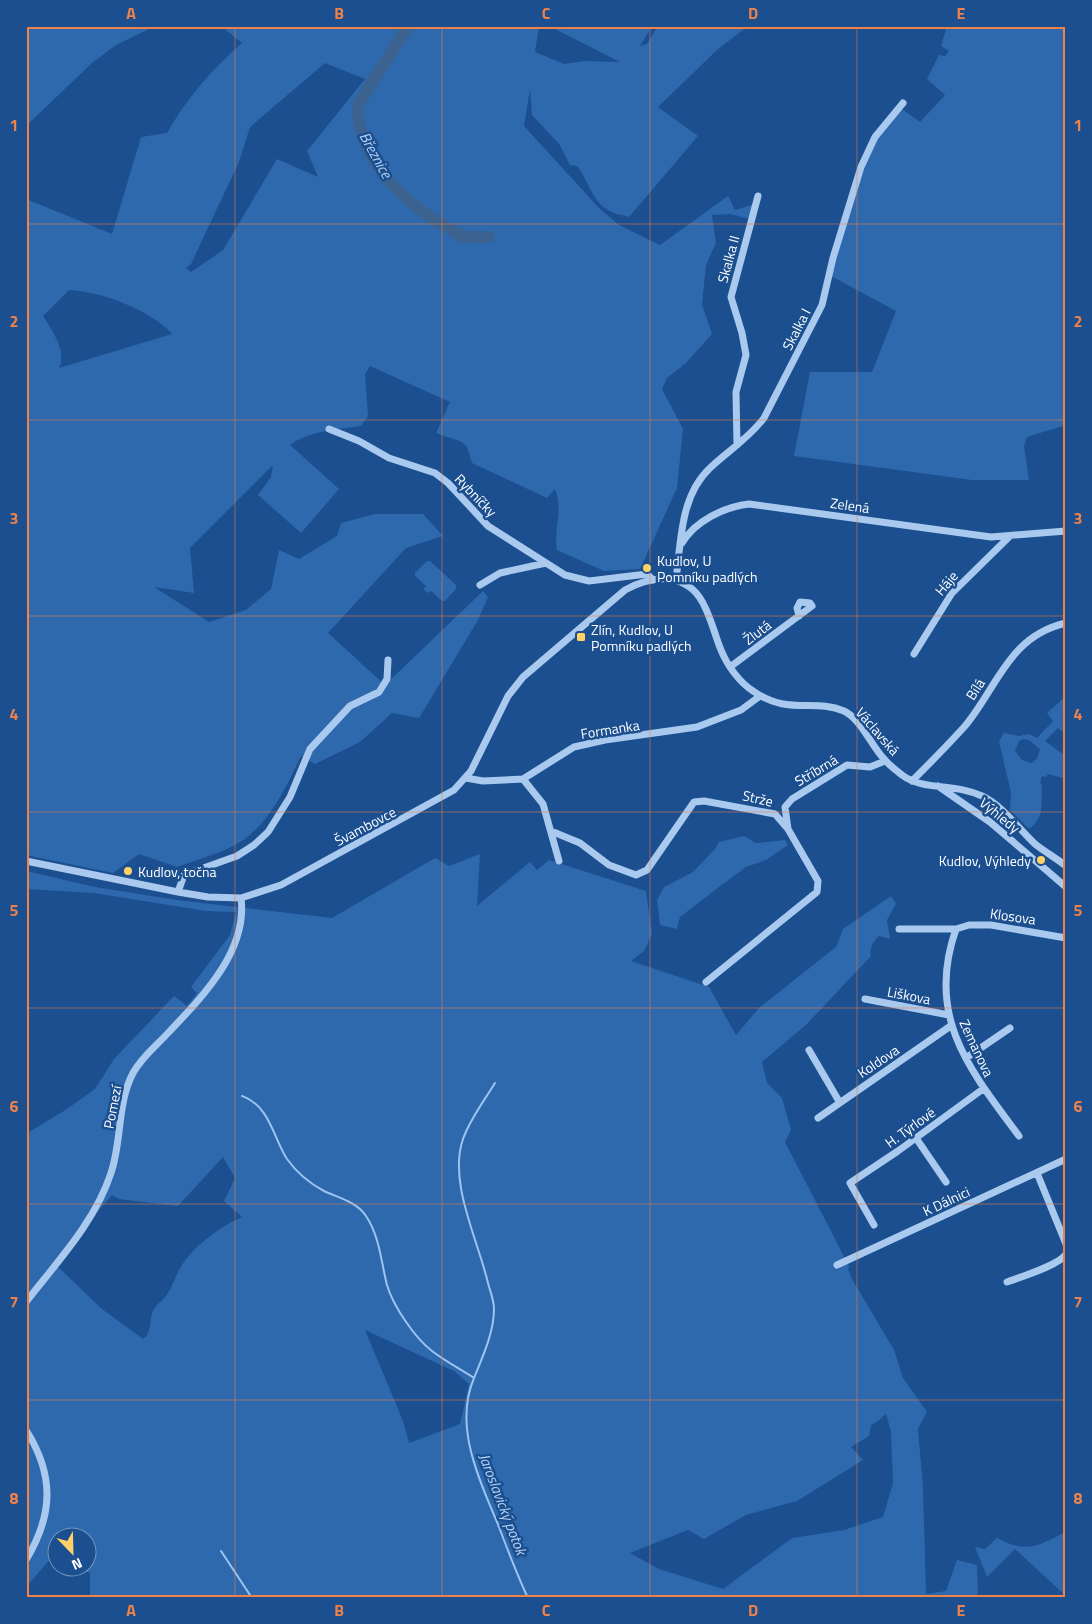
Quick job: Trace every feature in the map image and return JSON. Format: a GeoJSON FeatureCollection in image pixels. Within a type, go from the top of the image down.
{"type":"FeatureCollection","features":[{"type":"Feature","properties":{"kind":"street","name":"Skalka I"},"geometry":{"type":"LineString","coordinates":[[680,546],[686,510],[692,491],[710,468],[752,434],[764,418],[822,305],[833,258],[861,167],[875,137],[903,103]]}},
{"type":"Feature","properties":{"kind":"street","name":"Skalka II"},"geometry":{"type":"LineString","coordinates":[[737,446],[736,392],[746,355],[742,333],[731,296],[758,196]]}},
{"type":"Feature","properties":{"kind":"street","name":"Rybníčky"},"geometry":{"type":"LineString","coordinates":[[328,429],[359,441],[389,458],[434,473],[448,483],[488,526],[576,580],[601,580],[642,574],[647,574],[653,580]]}},
{"type":"Feature","properties":{"kind":"street","name":"Zelená"},"geometry":{"type":"LineString","coordinates":[[680,546],[689,533],[720,511],[749,504],[963,534],[1010,537],[1066,531]]}},
{"type":"Feature","properties":{"kind":"street","name":"Háje"},"geometry":{"type":"LineString","coordinates":[[914,654],[952,593],[1010,537]]}},
{"type":"Feature","properties":{"kind":"street"},"geometry":{"type":"LineString","coordinates":[[653,580],[676,580],[680,546]]}},
{"type":"Feature","properties":{"kind":"street"},"geometry":{"type":"LineString","coordinates":[[480,585],[500,573],[546,563]]}},
{"type":"Feature","properties":{"kind":"street","name":"Švambovce"},"geometry":{"type":"LineString","coordinates":[[26,861],[208,897],[241,898],[282,885],[448,795],[466,778],[508,696],[523,677],[625,590],[653,580]]}},
{"type":"Feature","properties":{"kind":"street","name":"Václavská"},"geometry":{"type":"LineString","coordinates":[[676,580],[689,586],[701,598],[709,614],[720,648],[730,667],[744,684],[760,696],[786,706],[830,708],[846,712],[885,761],[912,781],[960,788],[984,797],[1007,816],[1035,844],[1066,866]]}},
{"type":"Feature","properties":{"kind":"street","name":"Žlutá"},"geometry":{"type":"LineString","coordinates":[[730,667],[799,616]]}},
{"type":"Feature","properties":{"kind":"street","name":"Bílá"},"geometry":{"type":"LineString","coordinates":[[912,781],[964,726],[1017,650],[1038,633],[1066,623]]}},
{"type":"Feature","properties":{"kind":"street"},"geometry":{"type":"LineString","coordinates":[[178,892],[184,875],[237,856],[254,845],[268,832],[290,797],[310,748],[350,706],[379,692],[386,680],[388,660]]}},
{"type":"Feature","properties":{"kind":"street","name":"Formanka"},"geometry":{"type":"LineString","coordinates":[[466,778],[483,781],[523,779],[580,746],[697,727],[740,710],[760,696]]}},
{"type":"Feature","properties":{"kind":"street","name":"Stříbrná"},"geometry":{"type":"LineString","coordinates":[[788,829],[785,807],[792,799],[847,765],[870,767],[885,761]]}},
{"type":"Feature","properties":{"kind":"street"},"geometry":{"type":"LineString","coordinates":[[523,779],[540,798],[560,861]]}},
{"type":"Feature","properties":{"kind":"street","name":"Výhledy"},"geometry":{"type":"LineString","coordinates":[[938,786],[990,822],[1066,887]]}},
{"type":"Feature","properties":{"kind":"street","name":"Strže"},"geometry":{"type":"LineString","coordinates":[[551,831],[580,844],[608,865],[636,875],[647,870],[690,806],[698,800],[769,811],[775,814],[788,829],[818,881],[817,892],[706,982]]}},
{"type":"Feature","properties":{"kind":"street","name":"Pomezí"},"geometry":{"type":"LineString","coordinates":[[26,1302],[88,1220],[103,1194],[117,1149],[122,1112],[133,1074],[144,1058],[216,978],[240,929],[241,898]]}},
{"type":"Feature","properties":{"kind":"street","name":"Klosova"},"geometry":{"type":"LineString","coordinates":[[898,929],[956,929],[969,925],[991,924],[1066,938]]}},
{"type":"Feature","properties":{"kind":"street","name":"Zemanova"},"geometry":{"type":"LineString","coordinates":[[956,929],[944,986],[952,1025],[966,1058],[983,1089],[1019,1136]]}},
{"type":"Feature","properties":{"kind":"street","name":"Liškova"},"geometry":{"type":"LineString","coordinates":[[866,999],[949,1015]]}},
{"type":"Feature","properties":{"kind":"street","name":"Koldova"},"geometry":{"type":"LineString","coordinates":[[818,1118],[952,1025]]}},
{"type":"Feature","properties":{"kind":"street"},"geometry":{"type":"LineString","coordinates":[[966,1058],[1010,1028]]}},
{"type":"Feature","properties":{"kind":"street"},"geometry":{"type":"LineString","coordinates":[[809,1050],[840,1103]]}},
{"type":"Feature","properties":{"kind":"street","name":"H. Týrlové"},"geometry":{"type":"LineString","coordinates":[[874,1226],[850,1183],[983,1089]]}},
{"type":"Feature","properties":{"kind":"street"},"geometry":{"type":"LineString","coordinates":[[916,1138],[946,1182]]}},
{"type":"Feature","properties":{"kind":"street","name":"K Dálnici"},"geometry":{"type":"LineString","coordinates":[[837,1265],[1066,1159]]}},
{"type":"Feature","properties":{"kind":"street"},"geometry":{"type":"LineString","coordinates":[[1037,1172],[1066,1244]]}},
{"type":"Feature","properties":{"kind":"street"},"geometry":{"type":"LineString","coordinates":[[1007,1282],[1053,1264],[1064,1258],[1066,1254]]}},
{"type":"Feature","properties":{"kind":"street"},"geometry":{"type":"LineString","coordinates":[[26,1430],[41,1459],[48,1497],[48,1512],[39,1538],[26,1560]]}},
{"type":"Feature","properties":{"kind":"shaded area"},"geometry":{"type":"Polygon","coordinates":[[[26,26],[155,26],[116,45],[92,63],[26,126],[26,26]]]}},
{"type":"Feature","properties":{"kind":"shaded area"},"geometry":{"type":"Polygon","coordinates":[[[221,26],[539,26],[535,52],[564,64],[585,61],[620,62],[549,26],[652,26],[640,46],[647,44],[658,26],[748,26],[717,50],[658,107],[698,136],[629,217],[616,214],[601,205],[596,199],[577,166],[570,165],[559,144],[532,115],[530,89],[524,126],[600,209],[619,225],[660,245],[728,196],[735,210],[754,204],[750,219],[730,214],[712,215],[716,243],[706,265],[702,305],[712,334],[685,364],[667,378],[662,389],[683,429],[677,488],[640,569],[604,571],[557,550],[556,534],[559,505],[555,489],[547,498],[472,463],[467,447],[462,442],[436,433],[450,402],[370,366],[365,374],[368,416],[361,426],[315,433],[290,445],[339,489],[301,533],[258,495],[271,477],[273,465],[190,548],[194,593],[154,587],[209,622],[246,610],[271,589],[279,550],[299,559],[337,536],[341,523],[375,514],[423,514],[443,536],[406,548],[328,633],[385,685],[483,591],[488,597],[478,620],[419,718],[392,713],[360,742],[315,764],[301,756],[280,798],[259,826],[235,845],[206,857],[177,867],[139,854],[113,873],[26,855],[26,199],[112,234],[141,137],[167,133],[200,85],[242,43],[221,26]],[[325,63],[250,127],[239,162],[191,264],[186,268],[191,272],[223,250],[277,159],[318,177],[307,151],[365,79],[325,63]],[[69,290],[43,316],[55,335],[60,348],[61,362],[59,368],[172,334],[151,317],[124,303],[95,294],[69,290]]]}},
{"type":"Feature","properties":{"kind":"shaded area"},"geometry":{"type":"Polygon","coordinates":[[[947,26],[1066,26],[1066,425],[1027,437],[1024,446],[1029,480],[972,480],[794,456],[810,372],[872,372],[896,311],[831,276],[863,170],[878,138],[902,109],[920,122],[945,95],[927,79],[939,55],[945,56],[949,51],[941,46],[947,26]]]}},
{"type":"Feature","properties":{"kind":"shaded area"},"geometry":{"type":"Polygon","coordinates":[[[427,561],[430,561],[456,585],[456,589],[445,601],[442,601],[431,591],[428,593],[423,589],[426,586],[415,576],[415,573],[427,561]]]}},
{"type":"Feature","properties":{"kind":"shaded area"},"geometry":{"type":"Polygon","coordinates":[[[1066,696],[1066,734],[1058,728],[1045,741],[1064,755],[1066,753],[1066,779],[1048,774],[1046,777],[1042,776],[1040,783],[1042,785],[1042,803],[1040,815],[1038,820],[1029,829],[1010,810],[1011,793],[999,741],[1004,733],[1019,736],[1029,734],[1037,738],[1053,721],[1047,713],[1066,696]],[[1023,739],[1019,741],[1015,751],[1022,760],[1032,763],[1037,758],[1040,749],[1029,740],[1023,739]]]}},
{"type":"Feature","properties":{"kind":"shaded area"},"geometry":{"type":"Polygon","coordinates":[[[744,836],[756,843],[785,840],[788,845],[766,860],[746,867],[719,887],[680,917],[677,929],[660,925],[657,900],[664,887],[693,872],[715,849],[719,842],[744,836]]]}},
{"type":"Feature","properties":{"kind":"shaded area"},"geometry":{"type":"Polygon","coordinates":[[[480,854],[477,906],[530,862],[537,870],[549,860],[646,891],[652,934],[644,951],[631,961],[709,987],[736,1035],[759,1008],[836,947],[843,929],[891,896],[896,904],[887,920],[890,939],[879,936],[872,945],[871,956],[807,1024],[762,1062],[767,1083],[782,1098],[791,1130],[785,1142],[849,1266],[848,1269],[852,1279],[894,1350],[903,1378],[927,1412],[918,1429],[923,1487],[926,1594],[946,1591],[957,1560],[977,1565],[978,1598],[90,1598],[90,1576],[98,1576],[98,1526],[48,1526],[48,1562],[26,1587],[26,1134],[95,1089],[114,1059],[174,996],[187,1006],[197,993],[191,987],[230,935],[236,912],[206,911],[94,893],[26,889],[26,871],[95,887],[177,900],[332,918],[435,858],[449,866],[480,854]],[[223,1157],[178,1206],[119,1199],[112,1195],[54,1263],[102,1309],[143,1339],[148,1334],[154,1309],[168,1293],[180,1268],[188,1257],[209,1237],[242,1217],[224,1201],[235,1178],[223,1157]],[[365,1330],[403,1421],[409,1443],[460,1424],[469,1384],[454,1371],[365,1330]],[[886,1414],[871,1425],[869,1436],[851,1447],[863,1460],[797,1501],[746,1515],[704,1539],[688,1530],[630,1553],[659,1569],[723,1589],[792,1538],[844,1530],[883,1517],[893,1483],[891,1432],[886,1414]]]}},
{"type":"Feature","properties":{"kind":"shaded area"},"geometry":{"type":"Polygon","coordinates":[[[1066,1532],[1066,1596],[1015,1549],[987,1577],[975,1547],[985,1549],[997,1538],[1017,1546],[1032,1546],[1066,1532]]]}},
{"type":"Feature","properties":{"kind":"waterway","name":"Březnice"},"geometry":{"type":"LineString","coordinates":[[408,26],[358,105],[359,124],[365,143],[374,160],[386,176],[399,192],[414,205],[462,236],[489,237]]}},
{"type":"Feature","properties":{"kind":"waterway"},"geometry":{"type":"LineString","coordinates":[[474,1378],[490,1335],[494,1318],[494,1306],[466,1211],[459,1174],[459,1156],[469,1124],[495,1083]]}},
{"type":"Feature","properties":{"kind":"waterway","name":"Jaroslavický potok"},"geometry":{"type":"LineString","coordinates":[[242,1096],[259,1107],[265,1115],[287,1159],[299,1173],[319,1188],[342,1198],[362,1211],[374,1232],[390,1293],[405,1321],[432,1351],[474,1378],[468,1397],[466,1415],[471,1454],[516,1572],[528,1598]]}},
{"type":"Feature","properties":{"kind":"waterway"},"geometry":{"type":"LineString","coordinates":[[221,1551],[252,1598]]}},
{"type":"Feature","properties":{"kind":"place","name":"Kudlov, U Pomníku padlých"},"geometry":{"type":"Point","coordinates":[647,568]}},
{"type":"Feature","properties":{"kind":"place","name":"Zlín, Kudlov, U Pomníku padlých"},"geometry":{"type":"Point","coordinates":[581,637]}},
{"type":"Feature","properties":{"kind":"place","name":"Kudlov, Výhledy"},"geometry":{"type":"Point","coordinates":[1041,860]}},
{"type":"Feature","properties":{"kind":"place","name":"Kudlov, točna"},"geometry":{"type":"Point","coordinates":[128,871]}}]}
